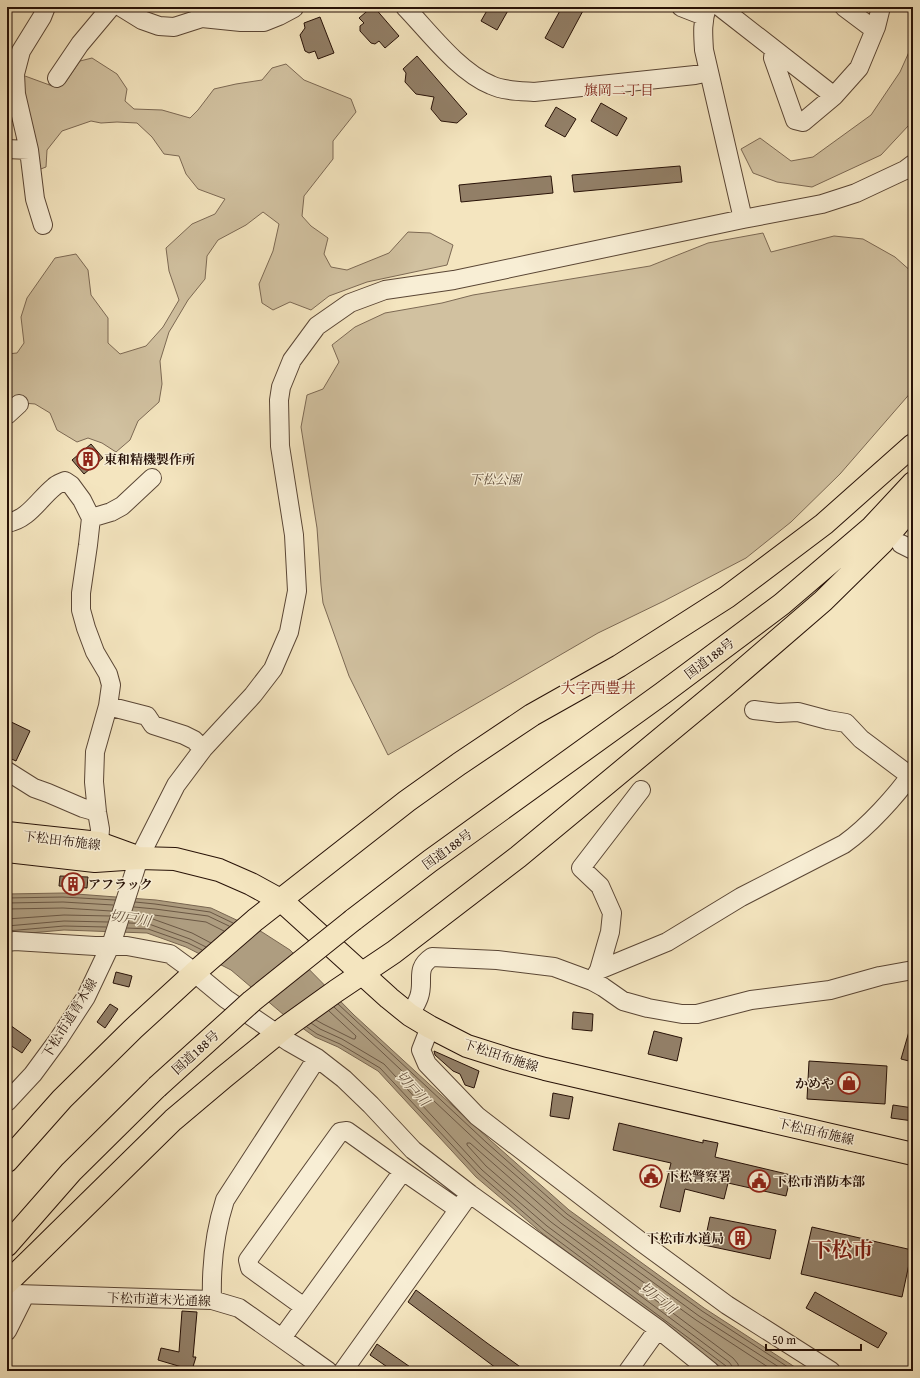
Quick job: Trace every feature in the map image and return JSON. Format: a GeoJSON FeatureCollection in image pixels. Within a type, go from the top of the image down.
{"type":"FeatureCollection","features":[{"type":"Feature","properties":{"kind":"main road"},"geometry":{"type":"LineString","coordinates":[[7,1161],[62,1099],[133,1029],[197,970],[255,920],[282,901],[408,801],[532,714],[620,666],[727,597],[824,524],[913,445]]}},
{"type":"Feature","properties":{"kind":"main road","name":"国道188号"},"geometry":{"type":"LineString","coordinates":[[7,1245],[71,1172],[157,1087],[252,1000],[430,861],[663,693],[782,604],[872,527],[913,482]]}},
{"type":"Feature","properties":{"kind":"main road"},"geometry":{"type":"LineString","coordinates":[[16,1290],[173,1120],[280,1032],[361,973],[394,952],[518,857],[722,688],[823,601],[882,543],[913,506]]}},
{"type":"Feature","properties":{"kind":"main road","name":"下松田布施線"},"geometry":{"type":"LineString","coordinates":[[7,833],[97,852],[139,858],[175,859],[219,870],[251,884],[282,901],[389,998],[410,1014],[430,1027],[467,1046],[515,1061],[913,1154]]}},
{"type":"Feature","properties":{"kind":"main road","name":"下松田布施線"},"geometry":{"type":"LineString","coordinates":[[7,851],[97,852]]}},
{"type":"Feature","properties":{"kind":"street"},"geometry":{"type":"LineString","coordinates":[[43,225],[35,199],[29,150],[16,94],[15,74],[21,51],[42,17],[46,7]]}},
{"type":"Feature","properties":{"kind":"street"},"geometry":{"type":"LineString","coordinates":[[56,78],[80,44],[111,7]]}},
{"type":"Feature","properties":{"kind":"street"},"geometry":{"type":"LineString","coordinates":[[122,7],[142,20],[159,26],[174,27],[202,18],[240,22],[264,22],[298,8]]}},
{"type":"Feature","properties":{"kind":"street"},"geometry":{"type":"LineString","coordinates":[[230,7],[265,12],[298,8]]}},
{"type":"Feature","properties":{"kind":"street"},"geometry":{"type":"LineString","coordinates":[[405,7],[457,62],[472,74],[492,86],[514,91],[541,91],[687,76],[709,72]]}},
{"type":"Feature","properties":{"kind":"street"},"geometry":{"type":"LineString","coordinates":[[682,7],[705,12],[702,29],[704,50],[743,219]]}},
{"type":"Feature","properties":{"kind":"street"},"geometry":{"type":"LineString","coordinates":[[720,7],[834,96]]}},
{"type":"Feature","properties":{"kind":"street"},"geometry":{"type":"LineString","coordinates":[[844,7],[868,25],[876,28]]}},
{"type":"Feature","properties":{"kind":"street"},"geometry":{"type":"LineString","coordinates":[[774,50],[773,58],[795,120],[803,122],[834,96],[859,68],[876,28],[882,7]]}},
{"type":"Feature","properties":{"kind":"street"},"geometry":{"type":"LineString","coordinates":[[7,149],[29,150]]}},
{"type":"Feature","properties":{"kind":"street","name":"下松市道青木線"},"geometry":{"type":"LineString","coordinates":[[7,1102],[33,1074],[58,1040],[86,997],[111,944],[139,858],[176,785],[203,749],[253,695],[273,669],[289,632],[297,591],[294,535],[280,446],[279,400],[281,387],[292,360],[317,326],[350,303],[385,290],[454,280],[743,219],[822,204],[856,194],[910,172]]}},
{"type":"Feature","properties":{"kind":"street"},"geometry":{"type":"LineString","coordinates":[[91,518],[111,512],[122,506],[152,478]]}},
{"type":"Feature","properties":{"kind":"street"},"geometry":{"type":"LineString","coordinates":[[7,523],[25,516],[54,486],[65,481],[71,485],[82,500],[91,518],[81,593],[81,610],[95,652],[108,674],[111,685],[108,706],[95,752],[94,782],[96,812],[100,828],[97,852]]}},
{"type":"Feature","properties":{"kind":"street"},"geometry":{"type":"LineString","coordinates":[[108,706],[147,716],[153,725],[184,734],[194,740],[203,749]]}},
{"type":"Feature","properties":{"kind":"street"},"geometry":{"type":"LineString","coordinates":[[596,976],[667,942],[741,897],[844,844],[854,837],[912,775],[861,739],[846,723],[798,712],[778,713],[754,710]]}},
{"type":"Feature","properties":{"kind":"street"},"geometry":{"type":"LineString","coordinates":[[7,771],[34,788],[96,812]]}},
{"type":"Feature","properties":{"kind":"street"},"geometry":{"type":"LineString","coordinates":[[596,976],[610,932],[612,913],[600,886],[581,868],[641,790]]}},
{"type":"Feature","properties":{"kind":"street"},"geometry":{"type":"LineString","coordinates":[[7,942],[111,944],[128,946],[170,954],[185,965],[197,970],[226,999],[280,1032],[344,1079],[371,1105],[413,1150],[470,1194],[658,1329],[710,1371]]}},
{"type":"Feature","properties":{"kind":"street"},"geometry":{"type":"LineString","coordinates":[[410,1014],[419,998],[421,988],[421,970],[425,962],[432,957],[498,960],[554,967],[596,976],[623,1002],[682,1014],[696,1014],[751,1000],[830,990],[880,976],[913,970]]}},
{"type":"Feature","properties":{"kind":"street"},"geometry":{"type":"LineString","coordinates":[[430,1027],[421,1050],[427,1064],[477,1116],[628,1232],[727,1305],[831,1371]]}},
{"type":"Feature","properties":{"kind":"street"},"geometry":{"type":"LineString","coordinates":[[212,1300],[216,1238],[220,1214],[225,1200],[317,1058]]}},
{"type":"Feature","properties":{"kind":"street"},"geometry":{"type":"LineString","coordinates":[[304,1307],[250,1268],[248,1260],[340,1132],[347,1131],[458,1209]]}},
{"type":"Feature","properties":{"kind":"street"},"geometry":{"type":"LineString","coordinates":[[282,1338],[403,1171]]}},
{"type":"Feature","properties":{"kind":"street"},"geometry":{"type":"LineString","coordinates":[[343,1371],[470,1194]]}},
{"type":"Feature","properties":{"kind":"street"},"geometry":{"type":"LineString","coordinates":[[7,1331],[16,1290]]}},
{"type":"Feature","properties":{"kind":"street","name":"下松市道末光通線"},"geometry":{"type":"LineString","coordinates":[[16,1290],[212,1300],[239,1308],[328,1371]]}},
{"type":"Feature","properties":{"kind":"street"},"geometry":{"type":"LineString","coordinates":[[628,1371],[658,1329]]}},
{"type":"Feature","properties":{"kind":"green space"},"geometry":{"type":"Polygon","coordinates":[[[913,51],[913,82],[909,125],[881,155],[812,187],[777,182],[753,173],[741,149],[760,138],[791,161],[813,157],[871,115],[900,72],[909,52],[913,51]]]}},
{"type":"Feature","properties":{"kind":"green space"},"geometry":{"type":"Polygon","coordinates":[[[92,58],[117,74],[127,89],[125,101],[134,109],[162,110],[190,118],[214,89],[262,80],[272,68],[286,64],[304,80],[351,99],[356,112],[333,141],[333,159],[304,196],[302,216],[311,226],[328,238],[324,254],[331,267],[347,270],[389,253],[408,232],[430,233],[453,245],[447,265],[367,282],[329,296],[311,310],[290,302],[273,310],[262,303],[259,284],[273,251],[279,224],[263,212],[246,225],[218,240],[207,256],[205,279],[188,300],[169,332],[160,361],[162,384],[159,402],[138,421],[130,440],[116,452],[102,443],[88,438],[77,442],[57,430],[50,413],[35,404],[11,402],[7,398],[7,354],[17,353],[24,343],[21,317],[27,298],[55,258],[76,254],[88,270],[91,295],[108,318],[108,343],[120,354],[146,346],[163,327],[179,300],[169,271],[166,248],[192,224],[215,214],[225,199],[198,189],[186,174],[179,156],[164,154],[152,137],[137,123],[101,123],[91,121],[62,131],[47,150],[46,167],[38,170],[15,122],[7,120],[7,82],[25,76],[55,87],[65,83],[80,61],[92,58]]]}},
{"type":"Feature","properties":{"kind":"green space","name":"下松公園"},"geometry":{"type":"Polygon","coordinates":[[[763,233],[771,252],[834,236],[863,239],[895,257],[913,273],[913,390],[840,474],[791,522],[746,558],[664,601],[598,633],[388,755],[349,676],[323,603],[317,528],[301,427],[307,395],[323,389],[339,362],[332,345],[355,327],[385,313],[442,303],[473,295],[650,266],[708,243],[763,233]]]}},
{"type":"Feature","properties":{"kind":"water","name":"切戸川"},"geometry":{"type":"Polygon","coordinates":[[[63,893],[156,900],[211,908],[262,932],[290,950],[354,1015],[490,1140],[569,1210],[704,1308],[801,1371],[726,1371],[542,1233],[476,1177],[378,1071],[338,1047],[315,1037],[284,1015],[231,970],[186,947],[147,933],[64,930],[7,935],[7,894],[63,893]]]}},
{"type":"Feature","properties":{"kind":"building"},"geometry":{"type":"Polygon","coordinates":[[[374,7],[399,36],[385,48],[379,41],[375,44],[371,43],[360,31],[360,26],[364,23],[359,18],[374,7]]]}},
{"type":"Feature","properties":{"kind":"building"},"geometry":{"type":"Polygon","coordinates":[[[489,7],[510,7],[497,30],[481,21],[489,7]]]}},
{"type":"Feature","properties":{"kind":"building"},"geometry":{"type":"Polygon","coordinates":[[[562,7],[585,7],[563,48],[545,38],[562,7]]]}},
{"type":"Feature","properties":{"kind":"building"},"geometry":{"type":"Polygon","coordinates":[[[320,17],[334,53],[318,59],[315,51],[309,53],[305,51],[300,35],[305,28],[304,23],[320,17]]]}},
{"type":"Feature","properties":{"kind":"building"},"geometry":{"type":"Polygon","coordinates":[[[417,56],[467,114],[457,123],[441,121],[431,109],[434,97],[416,94],[405,82],[406,73],[403,69],[417,56]]]}},
{"type":"Feature","properties":{"kind":"building"},"geometry":{"type":"Polygon","coordinates":[[[601,103],[627,118],[617,136],[591,121],[601,103]]]}},
{"type":"Feature","properties":{"kind":"building"},"geometry":{"type":"Polygon","coordinates":[[[556,107],[576,119],[565,137],[545,126],[556,107]]]}},
{"type":"Feature","properties":{"kind":"building"},"geometry":{"type":"Polygon","coordinates":[[[680,166],[682,182],[574,192],[572,175],[680,166]]]}},
{"type":"Feature","properties":{"kind":"building"},"geometry":{"type":"Polygon","coordinates":[[[551,176],[553,193],[461,202],[459,185],[551,176]]]}},
{"type":"Feature","properties":{"kind":"building","name":"東和精機製作所"},"geometry":{"type":"Polygon","coordinates":[[[91,444],[103,458],[84,474],[72,460],[91,444]]]}},
{"type":"Feature","properties":{"kind":"building"},"geometry":{"type":"Polygon","coordinates":[[[7,720],[30,731],[16,761],[7,757],[7,720]]]}},
{"type":"Feature","properties":{"kind":"building","name":"アフラック"},"geometry":{"type":"Polygon","coordinates":[[[60,876],[88,877],[87,888],[59,886],[60,876]]]}},
{"type":"Feature","properties":{"kind":"building"},"geometry":{"type":"Polygon","coordinates":[[[116,972],[132,976],[129,987],[113,983],[116,972]]]}},
{"type":"Feature","properties":{"kind":"building"},"geometry":{"type":"Polygon","coordinates":[[[110,1004],[118,1009],[105,1028],[97,1022],[110,1004]]]}},
{"type":"Feature","properties":{"kind":"building"},"geometry":{"type":"Polygon","coordinates":[[[573,1012],[593,1014],[592,1031],[572,1029],[573,1012]]]}},
{"type":"Feature","properties":{"kind":"building"},"geometry":{"type":"Polygon","coordinates":[[[7,1023],[31,1040],[22,1053],[7,1043],[7,1023]]]}},
{"type":"Feature","properties":{"kind":"building"},"geometry":{"type":"Polygon","coordinates":[[[910,1028],[913,1029],[913,1062],[901,1059],[910,1028]]]}},
{"type":"Feature","properties":{"kind":"building"},"geometry":{"type":"Polygon","coordinates":[[[654,1031],[682,1038],[677,1061],[648,1054],[654,1031]]]}},
{"type":"Feature","properties":{"kind":"building"},"geometry":{"type":"Polygon","coordinates":[[[434,1051],[479,1071],[474,1088],[465,1085],[460,1074],[453,1071],[435,1055],[434,1051]]]}},
{"type":"Feature","properties":{"kind":"building"},"geometry":{"type":"Polygon","coordinates":[[[809,1061],[887,1066],[885,1104],[807,1099],[809,1061]]]}},
{"type":"Feature","properties":{"kind":"building"},"geometry":{"type":"Polygon","coordinates":[[[553,1093],[573,1097],[569,1119],[550,1116],[553,1093]]]}},
{"type":"Feature","properties":{"kind":"building"},"geometry":{"type":"Polygon","coordinates":[[[893,1105],[913,1108],[913,1121],[891,1118],[893,1105]]]}},
{"type":"Feature","properties":{"kind":"building"},"geometry":{"type":"Polygon","coordinates":[[[619,1123],[703,1143],[703,1140],[718,1143],[715,1157],[791,1175],[786,1196],[728,1183],[724,1199],[685,1189],[680,1212],[660,1207],[671,1163],[613,1150],[619,1123]]]}},
{"type":"Feature","properties":{"kind":"building","name":"下松市水道局"},"geometry":{"type":"Polygon","coordinates":[[[710,1217],[776,1230],[770,1259],[704,1245],[710,1217]]]}},
{"type":"Feature","properties":{"kind":"building"},"geometry":{"type":"Polygon","coordinates":[[[812,1227],[912,1250],[902,1297],[801,1274],[812,1227]]]}},
{"type":"Feature","properties":{"kind":"building"},"geometry":{"type":"Polygon","coordinates":[[[416,1290],[526,1371],[500,1371],[408,1302],[416,1290]]]}},
{"type":"Feature","properties":{"kind":"building"},"geometry":{"type":"Polygon","coordinates":[[[815,1292],[887,1333],[878,1348],[806,1308],[815,1292]]]}},
{"type":"Feature","properties":{"kind":"building"},"geometry":{"type":"Polygon","coordinates":[[[182,1311],[197,1312],[193,1357],[196,1357],[192,1370],[158,1360],[161,1348],[179,1352],[182,1311]]]}},
{"type":"Feature","properties":{"kind":"building"},"geometry":{"type":"Polygon","coordinates":[[[377,1344],[416,1371],[393,1371],[370,1355],[377,1344]]]}},
{"type":"Feature","properties":{"kind":"place","name":"東和精機製作所"},"geometry":{"type":"Point","coordinates":[88,459]}},
{"type":"Feature","properties":{"kind":"place","name":"アフラック"},"geometry":{"type":"Point","coordinates":[73,884]}},
{"type":"Feature","properties":{"kind":"place","name":"かめや"},"geometry":{"type":"Point","coordinates":[849,1083]}},
{"type":"Feature","properties":{"kind":"place","name":"下松警察署"},"geometry":{"type":"Point","coordinates":[651,1176]}},
{"type":"Feature","properties":{"kind":"place","name":"下松市消防本部"},"geometry":{"type":"Point","coordinates":[759,1181]}},
{"type":"Feature","properties":{"kind":"place","name":"下松市水道局"},"geometry":{"type":"Point","coordinates":[740,1238]}},
{"type":"Feature","properties":{"kind":"district","name":"旗岡二丁目"},"geometry":{"type":"Point","coordinates":[619,90]}},
{"type":"Feature","properties":{"kind":"district","name":"大字西豊井"},"geometry":{"type":"Point","coordinates":[598,688]}},
{"type":"Feature","properties":{"kind":"district","name":"下松市"},"geometry":{"type":"Point","coordinates":[842,1250]}}]}
